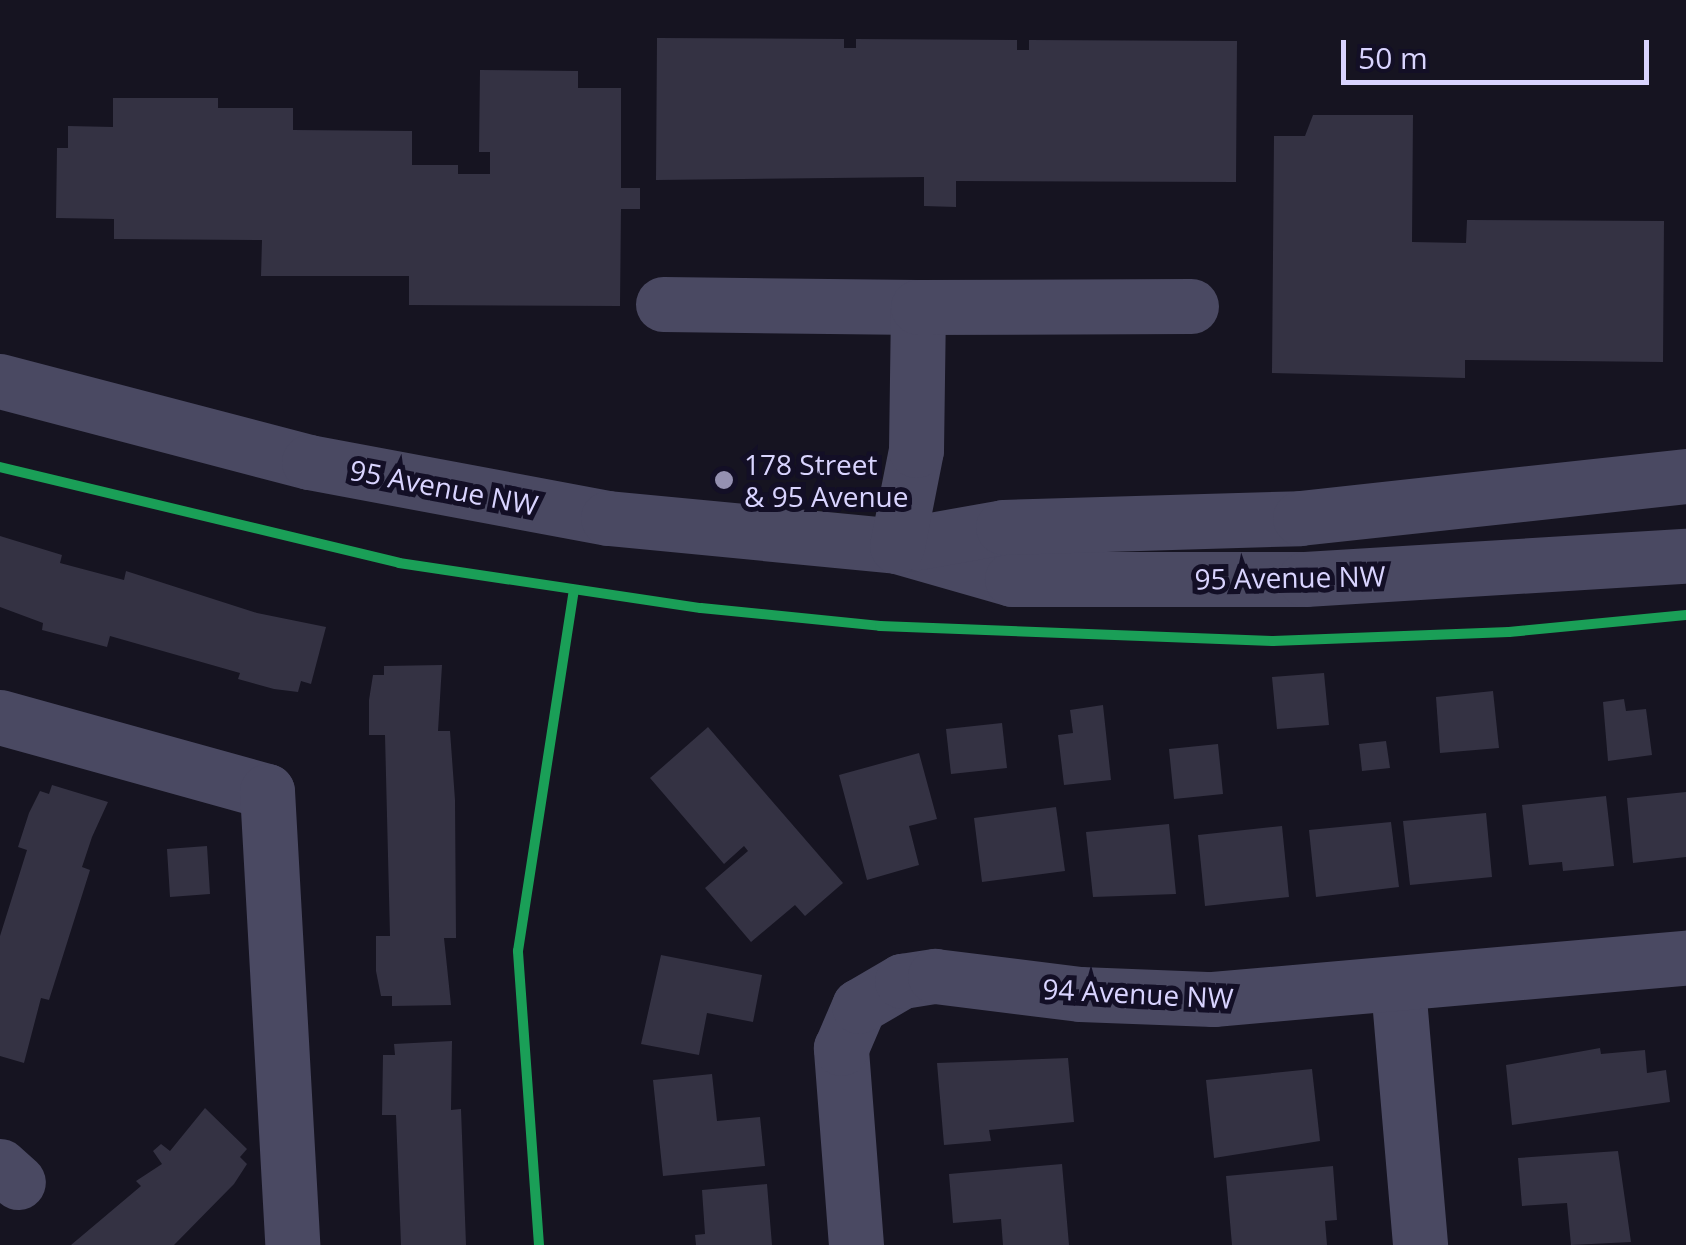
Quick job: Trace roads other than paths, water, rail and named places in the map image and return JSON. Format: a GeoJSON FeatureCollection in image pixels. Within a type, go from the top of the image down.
{"type":"FeatureCollection","features":[{"type":"Feature","properties":{"kind":"street"},"geometry":{"type":"LineString","coordinates":[[664,304],[1191,306]]}},
{"type":"Feature","properties":{"kind":"street"},"geometry":{"type":"LineString","coordinates":[[897,546],[916,450],[918,307]]}},
{"type":"Feature","properties":{"kind":"street","name":"95 Avenue NW"},"geometry":{"type":"LineString","coordinates":[[0,382],[308,462],[608,518],[897,546],[1012,579],[1305,579],[1686,556]]}},
{"type":"Feature","properties":{"kind":"street","name":"95 Avenue NW"},"geometry":{"type":"LineString","coordinates":[[897,546],[1003,527],[1300,518],[1686,476]]}},
{"type":"Feature","properties":{"kind":"street"},"geometry":{"type":"LineString","coordinates":[[0,717],[267,792],[292,1245]]}},
{"type":"Feature","properties":{"kind":"street","name":"94 Avenue NW"},"geometry":{"type":"LineString","coordinates":[[856,1245],[841,1048],[849,1020],[880,989],[935,976],[1180,998],[1398,987],[1686,958]]}},
{"type":"Feature","properties":{"kind":"street"},"geometry":{"type":"LineString","coordinates":[[1398,987],[1420,1245]]}},
{"type":"Feature","properties":{"kind":"place","name":"178 Street & 95 Avenue"},"geometry":{"type":"Point","coordinates":[724,480]}}]}
